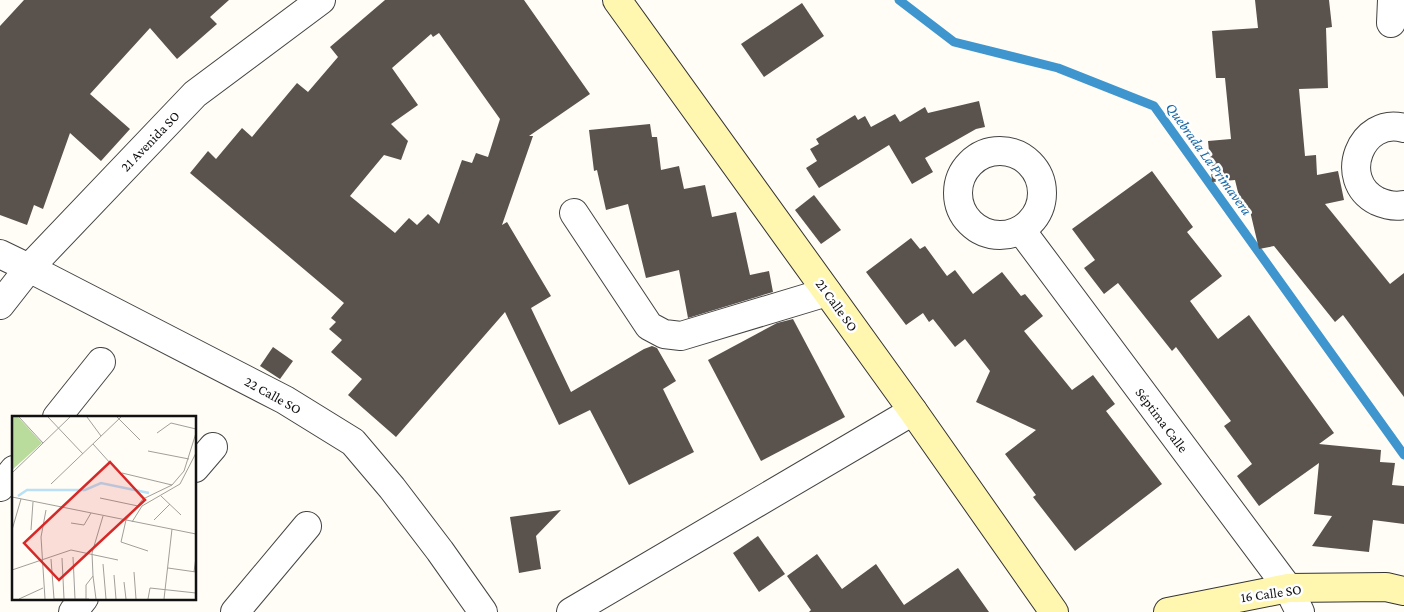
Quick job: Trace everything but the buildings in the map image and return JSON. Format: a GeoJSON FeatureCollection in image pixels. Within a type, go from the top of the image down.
{"type":"FeatureCollection","features":[{"type":"Feature","properties":{"kind":"street","name":"21 Avenida SO"},"geometry":{"type":"LineString","coordinates":[[0,305],[29,268],[196,94],[322,0]]}},
{"type":"Feature","properties":{"kind":"street","name":"21 Calle SO"},"geometry":{"type":"LineString","coordinates":[[617,0],[913,411],[1054,612]]}},
{"type":"Feature","properties":{"kind":"street"},"geometry":{"type":"LineString","coordinates":[[1404,128],[1390,127],[1377,131],[1366,140],[1358,151],[1355,165],[1357,178],[1364,191],[1372,199],[1384,205],[1398,206],[1404,204]]}},
{"type":"Feature","properties":{"kind":"street"},"geometry":{"type":"LineString","coordinates":[[574,213],[649,326],[664,334],[681,336],[827,292]]}},
{"type":"Feature","properties":{"kind":"street","name":"Séptima Calle"},"geometry":{"type":"LineString","coordinates":[[1021,230],[1288,588],[1300,612]]}},
{"type":"Feature","properties":{"kind":"street","name":"22 Calle SO"},"geometry":{"type":"LineString","coordinates":[[0,254],[286,400],[353,442],[392,488],[483,612]]}},
{"type":"Feature","properties":{"kind":"street"},"geometry":{"type":"LineString","coordinates":[[58,416],[101,362]]}},
{"type":"Feature","properties":{"kind":"street"},"geometry":{"type":"LineString","coordinates":[[571,612],[913,411]]}},
{"type":"Feature","properties":{"kind":"street"},"geometry":{"type":"LineString","coordinates":[[196,467],[213,447]]}},
{"type":"Feature","properties":{"kind":"street"},"geometry":{"type":"LineString","coordinates":[[0,488],[12,473]]}},
{"type":"Feature","properties":{"kind":"street"},"geometry":{"type":"LineString","coordinates":[[235,612],[307,526]]}},
{"type":"Feature","properties":{"kind":"street","name":"16 Calle SO"},"geometry":{"type":"LineString","coordinates":[[1168,612],[1288,588],[1386,587],[1404,591]]}},
{"type":"Feature","properties":{"kind":"street"},"geometry":{"type":"LineString","coordinates":[[73,612],[82,600]]}},
{"type":"Feature","properties":{"kind":"waterway","name":"Quebrada La Primavera"},"geometry":{"type":"LineString","coordinates":[[899,0],[954,42],[1058,68],[1154,106],[1404,455]]}}]}
